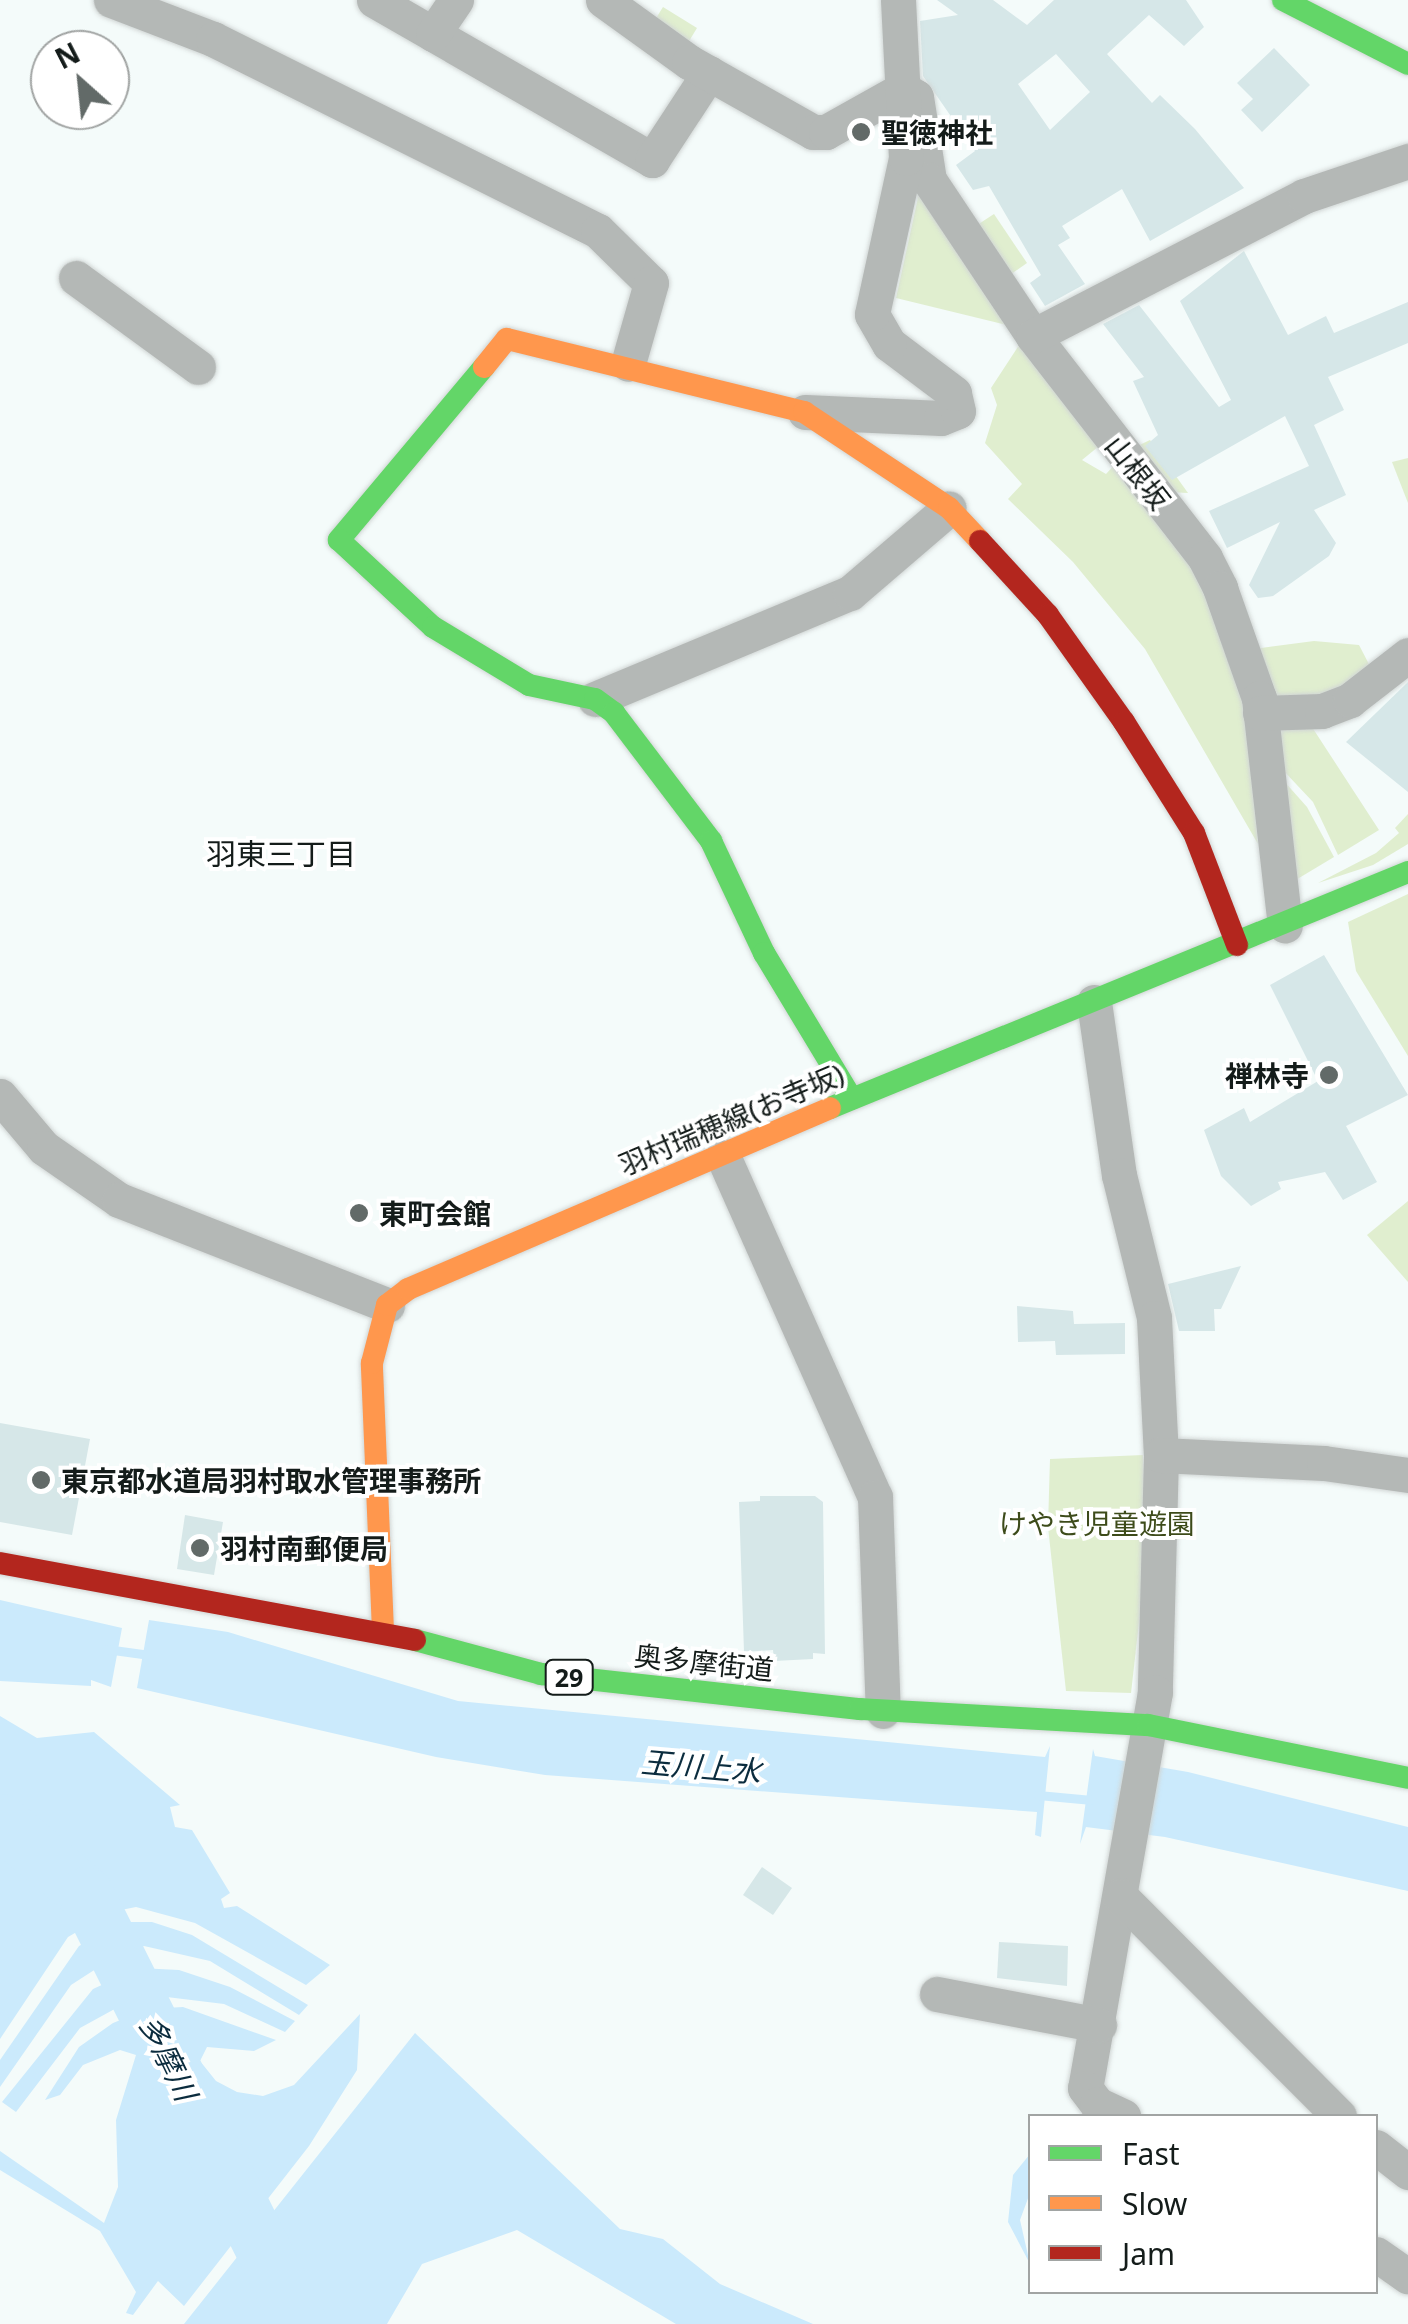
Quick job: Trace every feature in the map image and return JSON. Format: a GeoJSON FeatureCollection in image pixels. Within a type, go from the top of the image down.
{"type":"FeatureCollection","features":[{"type":"Feature","properties":{"kind":"main road"},"geometry":{"type":"LineString","coordinates":[[1283,0],[1408,64]]}},
{"type":"Feature","properties":{"kind":"main road"},"geometry":{"type":"LineString","coordinates":[[852,1100],[764,953],[702,827],[614,713],[595,699],[529,685],[432,627],[339,540],[507,338],[628,364],[804,412],[949,508],[1048,615],[1124,722],[1194,833],[1237,944]]}},
{"type":"Feature","properties":{"kind":"main road","name":"羽村瑞穂線(お寺坂)"},"geometry":{"type":"LineString","coordinates":[[387,1304],[408,1289],[852,1100],[1237,944],[1283,911],[1408,872]]}},
{"type":"Feature","properties":{"kind":"main road"},"geometry":{"type":"LineString","coordinates":[[383,1631],[372,1363],[387,1304]]}},
{"type":"Feature","properties":{"kind":"main road","name":"奥多摩街道"},"geometry":{"type":"LineString","coordinates":[[0,1564],[198,1604],[383,1631],[542,1674],[883,1711],[1148,1725],[1408,1778]]}},
{"type":"Feature","properties":{"kind":"street"},"geometry":{"type":"LineString","coordinates":[[111,0],[213,38],[598,231],[651,283],[628,364]]}},
{"type":"Feature","properties":{"kind":"street"},"geometry":{"type":"LineString","coordinates":[[374,0],[608,129],[652,160],[709,73]]}},
{"type":"Feature","properties":{"kind":"street"},"geometry":{"type":"LineString","coordinates":[[433,34],[456,0]]}},
{"type":"Feature","properties":{"kind":"street"},"geometry":{"type":"LineString","coordinates":[[603,0],[709,73],[813,132],[826,132],[903,89]]}},
{"type":"Feature","properties":{"kind":"street"},"geometry":{"type":"LineString","coordinates":[[804,412],[941,418],[958,410],[954,394],[889,344],[872,314],[906,158],[898,0]]}},
{"type":"Feature","properties":{"kind":"street","name":"山根坂"},"geometry":{"type":"LineString","coordinates":[[903,89],[921,110],[930,180],[1034,336],[1204,558],[1244,648],[1260,713],[1283,911]]}},
{"type":"Feature","properties":{"kind":"street"},"geometry":{"type":"LineString","coordinates":[[1034,336],[1304,196],[1408,162]]}},
{"type":"Feature","properties":{"kind":"street"},"geometry":{"type":"LineString","coordinates":[[76,278],[198,366]]}},
{"type":"Feature","properties":{"kind":"street"},"geometry":{"type":"LineString","coordinates":[[595,699],[850,593],[949,508]]}},
{"type":"Feature","properties":{"kind":"street"},"geometry":{"type":"LineString","coordinates":[[1260,713],[1322,711],[1350,700],[1408,654]]}},
{"type":"Feature","properties":{"kind":"street"},"geometry":{"type":"LineString","coordinates":[[1094,1002],[1119,1175],[1154,1318],[1161,1455],[1161,1583],[1148,1725],[1085,2088],[1097,2104],[1119,2114]]}},
{"type":"Feature","properties":{"kind":"street"},"geometry":{"type":"LineString","coordinates":[[0,1096],[44,1148],[120,1200],[387,1304]]}},
{"type":"Feature","properties":{"kind":"street"},"geometry":{"type":"LineString","coordinates":[[724,1156],[874,1497],[883,1711]]}},
{"type":"Feature","properties":{"kind":"street"},"geometry":{"type":"LineString","coordinates":[[1161,1455],[1324,1463],[1408,1475]]}},
{"type":"Feature","properties":{"kind":"street"},"geometry":{"type":"LineString","coordinates":[[1120,1896],[1337,2114]]}},
{"type":"Feature","properties":{"kind":"street"},"geometry":{"type":"LineString","coordinates":[[937,1994],[1098,2024]]}},
{"type":"Feature","properties":{"kind":"street"},"geometry":{"type":"LineString","coordinates":[[1378,2149],[1408,2172]]}},
{"type":"Feature","properties":{"kind":"street"},"geometry":{"type":"LineString","coordinates":[[1378,2255],[1408,2276]]}},
{"type":"Feature","properties":{"kind":"green space"},"geometry":{"type":"Polygon","coordinates":[[[663,7],[697,28],[683,51],[650,28],[663,7]]]}},
{"type":"Feature","properties":{"kind":"green space"},"geometry":{"type":"Polygon","coordinates":[[[921,184],[1019,328],[896,298],[921,184]]]}},
{"type":"Feature","properties":{"kind":"green space"},"geometry":{"type":"Polygon","coordinates":[[[994,214],[1027,263],[1004,279],[971,229],[994,214]]]}},
{"type":"Feature","properties":{"kind":"green space"},"geometry":{"type":"Polygon","coordinates":[[[1025,336],[1104,442],[1082,460],[1106,474],[1118,461],[1200,569],[1239,651],[1258,844],[1145,649],[1073,562],[1008,499],[1022,484],[985,443],[997,405],[991,388],[1025,336]]]}},
{"type":"Feature","properties":{"kind":"green space"},"geometry":{"type":"Polygon","coordinates":[[[1150,440],[1188,493],[1167,492],[1129,450],[1150,440]]]}},
{"type":"Feature","properties":{"kind":"green space"},"geometry":{"type":"Polygon","coordinates":[[[1408,458],[1408,503],[1392,462],[1408,458]]]}},
{"type":"Feature","properties":{"kind":"green space"},"geometry":{"type":"Polygon","coordinates":[[[1314,641],[1359,645],[1372,670],[1319,699],[1276,699],[1254,649],[1314,641]]]}},
{"type":"Feature","properties":{"kind":"green space"},"geometry":{"type":"Polygon","coordinates":[[[1310,724],[1379,830],[1338,855],[1313,802],[1280,767],[1278,726],[1310,724]]]}},
{"type":"Feature","properties":{"kind":"green space"},"geometry":{"type":"Polygon","coordinates":[[[1275,771],[1307,807],[1334,857],[1289,884],[1275,771]]]}},
{"type":"Feature","properties":{"kind":"green space"},"geometry":{"type":"Polygon","coordinates":[[[1408,814],[1408,844],[1373,865],[1318,883],[1376,853],[1399,833],[1395,828],[1408,814]]]}},
{"type":"Feature","properties":{"kind":"green space"},"geometry":{"type":"Polygon","coordinates":[[[1408,894],[1408,1056],[1356,971],[1348,922],[1408,894]]]}},
{"type":"Feature","properties":{"kind":"green space"},"geometry":{"type":"Polygon","coordinates":[[[1408,1201],[1408,1282],[1367,1235],[1408,1201]]]}},
{"type":"Feature","properties":{"kind":"green space","name":"けやき児童遊園"},"geometry":{"type":"Polygon","coordinates":[[[1143,1455],[1147,1552],[1131,1693],[1066,1691],[1048,1527],[1050,1459],[1143,1455]]]}},
{"type":"Feature","properties":{"kind":"water"},"geometry":{"type":"Polygon","coordinates":[[[0,1600],[122,1628],[111,1687],[91,1680],[91,1686],[0,1681],[0,1600]]]}},
{"type":"Feature","properties":{"kind":"water"},"geometry":{"type":"Polygon","coordinates":[[[149,1620],[228,1632],[458,1701],[1045,1757],[1050,1746],[1041,1837],[1035,1835],[1037,1812],[545,1775],[436,1757],[137,1688],[149,1620]]]}},
{"type":"Feature","properties":{"kind":"water"},"geometry":{"type":"Polygon","coordinates":[[[0,1716],[37,1738],[94,1732],[180,1805],[170,1807],[175,1827],[192,1830],[230,1893],[221,1899],[224,1908],[237,1906],[330,1965],[306,1985],[195,1923],[136,1907],[111,1912],[68,1937],[0,2039],[0,1716]]]}},
{"type":"Feature","properties":{"kind":"water"},"geometry":{"type":"Polygon","coordinates":[[[1093,1749],[1095,1756],[1188,1772],[1408,1827],[1408,1891],[1165,1837],[1086,1827],[1080,1844],[1093,1749]]]}},
{"type":"Feature","properties":{"kind":"water"},"geometry":{"type":"Polygon","coordinates":[[[126,1922],[152,1922],[192,1935],[308,2005],[299,2015],[210,1961],[144,1946],[119,1954],[71,1985],[0,2087],[0,2060],[79,1946],[126,1922]]]}},
{"type":"Feature","properties":{"kind":"water"},"geometry":{"type":"Polygon","coordinates":[[[139,1968],[179,1970],[230,1987],[295,2021],[285,2032],[224,2004],[142,1994],[80,2028],[16,2112],[2,2102],[93,1989],[139,1968]]]}},
{"type":"Feature","properties":{"kind":"water"},"geometry":{"type":"Polygon","coordinates":[[[183,2007],[276,2040],[254,2051],[207,2047],[200,2061],[216,2081],[237,2092],[263,2096],[294,2085],[360,2014],[357,2070],[309,2146],[184,2306],[158,2281],[133,2315],[126,2313],[136,2292],[100,2231],[0,2170],[0,2151],[104,2223],[118,2187],[116,2120],[136,2055],[120,2050],[83,2065],[60,2095],[45,2100],[79,2047],[113,2023],[148,2009],[183,2007]]]}},
{"type":"Feature","properties":{"kind":"water"},"geometry":{"type":"Polygon","coordinates":[[[415,2033],[620,2229],[663,2239],[720,2284],[813,2324],[676,2324],[517,2230],[422,2264],[387,2324],[184,2324],[415,2033]]]}},
{"type":"Feature","properties":{"kind":"water"},"geometry":{"type":"Polygon","coordinates":[[[1028,2156],[1028,2198],[1020,2220],[1028,2260],[1008,2222],[1013,2175],[1028,2156]]]}},
{"type":"Feature","properties":{"kind":"building"},"geometry":{"type":"Polygon","coordinates":[[[937,0],[993,0],[1027,25],[1054,0],[1186,0],[1204,27],[1184,46],[1149,15],[1107,54],[1152,103],[1160,95],[1195,129],[1244,188],[1150,241],[1122,189],[1062,226],[1070,238],[1058,245],[1085,284],[1045,306],[1030,283],[1041,275],[989,186],[973,190],[956,165],[975,151],[923,76],[920,21],[958,15],[937,0]],[[1056,54],[1018,84],[1050,130],[1090,92],[1056,54]]]}},
{"type":"Feature","properties":{"kind":"building"},"geometry":{"type":"Polygon","coordinates":[[[1274,48],[1310,85],[1262,132],[1241,110],[1253,99],[1237,83],[1274,48]]]}},
{"type":"Feature","properties":{"kind":"building"},"geometry":{"type":"Polygon","coordinates":[[[1244,251],[1288,335],[1326,316],[1334,333],[1408,302],[1408,343],[1328,377],[1344,410],[1314,425],[1346,495],[1314,510],[1336,543],[1329,556],[1273,596],[1258,598],[1249,585],[1280,522],[1227,548],[1209,511],[1309,466],[1285,416],[1172,480],[1145,446],[1158,435],[1133,381],[1144,377],[1103,324],[1139,305],[1219,407],[1231,400],[1180,301],[1244,251]]]}},
{"type":"Feature","properties":{"kind":"building"},"geometry":{"type":"Polygon","coordinates":[[[1408,682],[1408,792],[1346,742],[1408,682]]]}},
{"type":"Feature","properties":{"kind":"building"},"geometry":{"type":"Polygon","coordinates":[[[1324,955],[1408,1095],[1346,1126],[1377,1182],[1343,1200],[1325,1172],[1278,1182],[1281,1189],[1251,1206],[1221,1176],[1204,1130],[1244,1108],[1250,1122],[1318,1081],[1270,985],[1324,955]]]}},
{"type":"Feature","properties":{"kind":"building"},"geometry":{"type":"Polygon","coordinates":[[[1241,1266],[1221,1309],[1214,1309],[1215,1331],[1179,1331],[1168,1284],[1241,1266]]]}},
{"type":"Feature","properties":{"kind":"building"},"geometry":{"type":"Polygon","coordinates":[[[1017,1306],[1073,1311],[1074,1324],[1125,1323],[1125,1354],[1056,1355],[1055,1341],[1018,1342],[1017,1306]]]}},
{"type":"Feature","properties":{"kind":"building","name":"東京都水道局羽村取水管理事務所"},"geometry":{"type":"Polygon","coordinates":[[[0,1423],[90,1439],[72,1535],[0,1522],[0,1423]]]}},
{"type":"Feature","properties":{"kind":"building"},"geometry":{"type":"Polygon","coordinates":[[[760,1496],[815,1496],[823,1502],[825,1654],[813,1653],[813,1659],[774,1661],[773,1650],[744,1652],[739,1502],[760,1501],[760,1496]]]}},
{"type":"Feature","properties":{"kind":"building"},"geometry":{"type":"Polygon","coordinates":[[[185,1515],[223,1522],[214,1575],[177,1569],[185,1515]]]}},
{"type":"Feature","properties":{"kind":"building"},"geometry":{"type":"Polygon","coordinates":[[[762,1867],[792,1888],[773,1915],[743,1895],[762,1867]]]}},
{"type":"Feature","properties":{"kind":"building"},"geometry":{"type":"Polygon","coordinates":[[[999,1942],[1068,1946],[1067,1986],[997,1978],[999,1942]]]}},
{"type":"Feature","properties":{"kind":"waterway","name":"玉川上水"},"geometry":{"type":"LineString","coordinates":[[106,1649],[150,1655]]}},
{"type":"Feature","properties":{"kind":"waterway","name":"玉川上水"},"geometry":{"type":"LineString","coordinates":[[1038,1795],[1092,1800]]}},
{"type":"Feature","properties":{"kind":"waterway","name":"多摩川"},"geometry":{"type":"LineString","coordinates":[[0,1821],[86,1894],[177,2076]]}},
{"type":"Feature","properties":{"kind":"waterway","name":"多摩川"},"geometry":{"type":"LineString","coordinates":[[215,2153],[300,2324]]}},
{"type":"Feature","properties":{"kind":"traffic: fast"},"geometry":{"type":"LineString","coordinates":[[1283,0],[1408,64]]}},
{"type":"Feature","properties":{"kind":"traffic: fast"},"geometry":{"type":"LineString","coordinates":[[484,367],[339,540],[433,627],[529,685],[595,699],[614,713],[711,841],[764,953],[852,1099]]}},
{"type":"Feature","properties":{"kind":"traffic: fast"},"geometry":{"type":"LineString","coordinates":[[830,1108],[1408,872]]}},
{"type":"Feature","properties":{"kind":"traffic: fast"},"geometry":{"type":"LineString","coordinates":[[415,1640],[541,1674],[860,1709],[1148,1725],[1408,1778]]}},
{"type":"Feature","properties":{"kind":"traffic: slow"},"geometry":{"type":"LineString","coordinates":[[484,367],[507,339],[804,412],[949,508],[980,541]]}},
{"type":"Feature","properties":{"kind":"traffic: slow"},"geometry":{"type":"LineString","coordinates":[[383,1631],[372,1363],[387,1305],[408,1289],[830,1108]]}},
{"type":"Feature","properties":{"kind":"traffic: jam"},"geometry":{"type":"LineString","coordinates":[[980,541],[1048,615],[1124,722],[1194,833],[1237,945]]}},
{"type":"Feature","properties":{"kind":"traffic: jam"},"geometry":{"type":"LineString","coordinates":[[0,1563],[415,1640]]}},
{"type":"Feature","properties":{"kind":"place","name":"聖徳神社"},"geometry":{"type":"Point","coordinates":[861,132]}},
{"type":"Feature","properties":{"kind":"place","name":"禅林寺"},"geometry":{"type":"Point","coordinates":[1329,1075]}},
{"type":"Feature","properties":{"kind":"place","name":"東町会館"},"geometry":{"type":"Point","coordinates":[359,1213]}},
{"type":"Feature","properties":{"kind":"place","name":"東京都水道局羽村取水管理事務所"},"geometry":{"type":"Point","coordinates":[41,1480]}},
{"type":"Feature","properties":{"kind":"place","name":"羽村南郵便局"},"geometry":{"type":"Point","coordinates":[200,1548]}},
{"type":"Feature","properties":{"kind":"district","name":"羽東三丁目"},"geometry":{"type":"Point","coordinates":[281,854]}}]}
